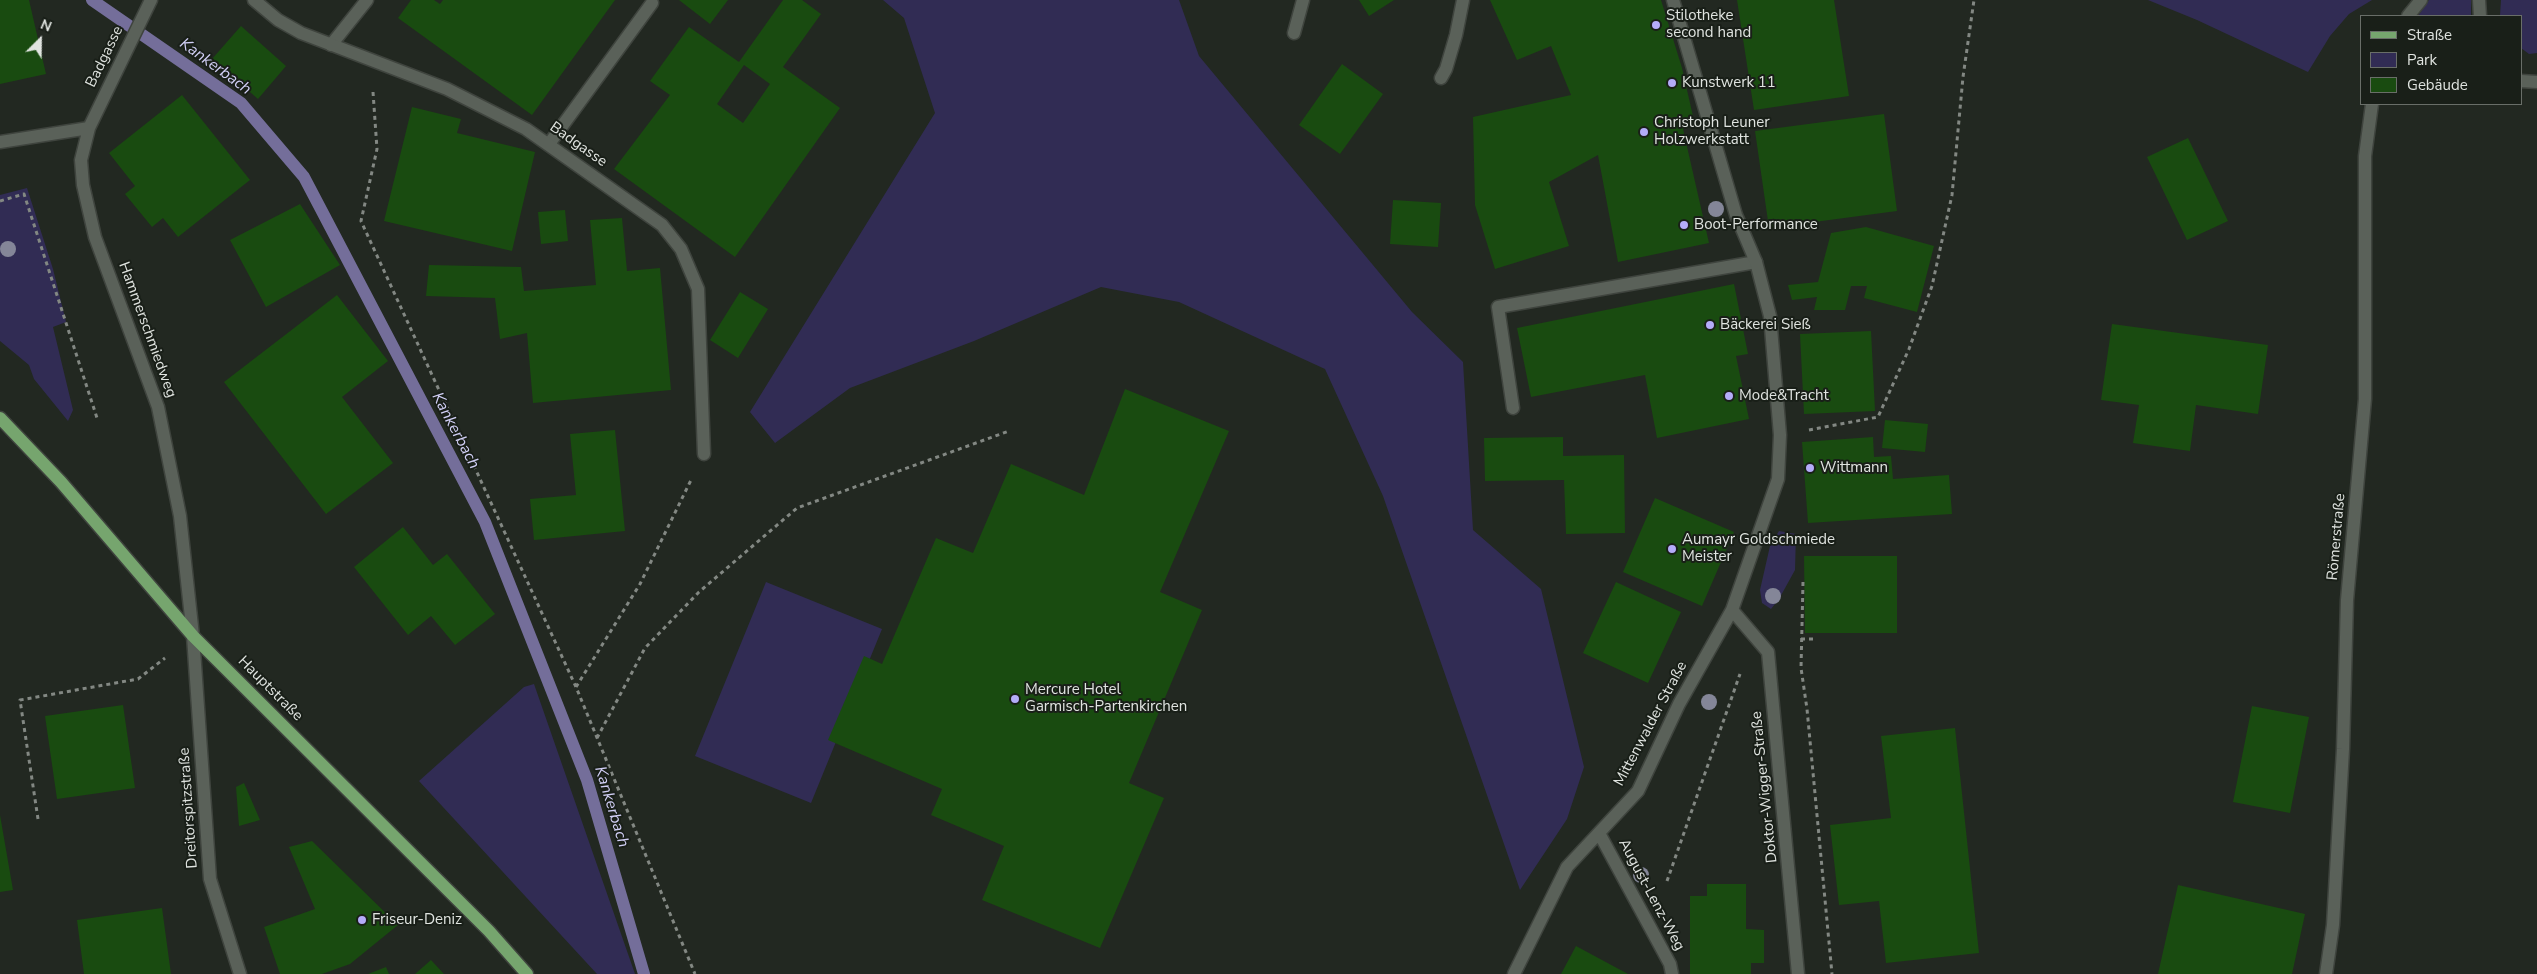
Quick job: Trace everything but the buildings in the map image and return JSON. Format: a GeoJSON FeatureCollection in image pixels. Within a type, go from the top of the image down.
{"type":"FeatureCollection","features":[{"type":"Feature","properties":{"kind":"main road","name":"Hauptstraße"},"geometry":{"type":"LineString","coordinates":[[0,418],[61,482],[193,636],[482,924],[527,974]]}},
{"type":"Feature","properties":{"kind":"street","name":"Badgasse"},"geometry":{"type":"LineString","coordinates":[[89,128],[151,0]]}},
{"type":"Feature","properties":{"kind":"street","name":"Badgasse"},"geometry":{"type":"LineString","coordinates":[[254,0],[278,20],[302,33],[447,89],[501,116],[549,144],[662,225],[681,249],[698,289],[704,454]]}},
{"type":"Feature","properties":{"kind":"street"},"geometry":{"type":"LineString","coordinates":[[331,45],[368,0]]}},
{"type":"Feature","properties":{"kind":"street"},"geometry":{"type":"LineString","coordinates":[[1294,33],[1302,0]]}},
{"type":"Feature","properties":{"kind":"street"},"geometry":{"type":"LineString","coordinates":[[1441,78],[1446,69],[1456,35],[1463,0]]}},
{"type":"Feature","properties":{"kind":"street","name":"Mittenwalder Straße"},"geometry":{"type":"LineString","coordinates":[[1514,974],[1567,868],[1638,791],[1679,704],[1732,610],[1778,479],[1780,435],[1770,316],[1756,262],[1736,214],[1673,0]]}},
{"type":"Feature","properties":{"kind":"street"},"geometry":{"type":"LineString","coordinates":[[2409,15],[2421,0]]}},
{"type":"Feature","properties":{"kind":"street"},"geometry":{"type":"LineString","coordinates":[[2479,0],[2480,15]]}},
{"type":"Feature","properties":{"kind":"street"},"geometry":{"type":"LineString","coordinates":[[549,144],[652,3]]}},
{"type":"Feature","properties":{"kind":"street"},"geometry":{"type":"LineString","coordinates":[[2522,80],[2537,82]]}},
{"type":"Feature","properties":{"kind":"street","name":"Römerstraße"},"geometry":{"type":"LineString","coordinates":[[2326,974],[2333,925],[2343,749],[2348,600],[2365,399],[2365,156],[2372,105]]}},
{"type":"Feature","properties":{"kind":"street"},"geometry":{"type":"LineString","coordinates":[[0,142],[89,128]]}},
{"type":"Feature","properties":{"kind":"street","name":"Hammerschmiedweg"},"geometry":{"type":"LineString","coordinates":[[89,128],[81,160],[83,185],[95,237],[158,407],[180,516],[193,636]]}},
{"type":"Feature","properties":{"kind":"street"},"geometry":{"type":"LineString","coordinates":[[1513,408],[1498,307],[1756,262]]}},
{"type":"Feature","properties":{"kind":"street","name":"Doktor-Wigger-Straße"},"geometry":{"type":"LineString","coordinates":[[1732,610],[1768,652],[1794,912],[1798,974]]}},
{"type":"Feature","properties":{"kind":"street","name":"Dreitorspitzstraße"},"geometry":{"type":"LineString","coordinates":[[193,636],[210,879],[240,974]]}},
{"type":"Feature","properties":{"kind":"street","name":"August-Lenz-Weg"},"geometry":{"type":"LineString","coordinates":[[1599,833],[1670,964],[1672,974]]}},
{"type":"Feature","properties":{"kind":"path"},"geometry":{"type":"LineString","coordinates":[[1807,430],[1878,418],[1909,348],[1932,286],[1952,195],[1963,77],[1974,0]]}},
{"type":"Feature","properties":{"kind":"path"},"geometry":{"type":"LineString","coordinates":[[370,60],[377,149],[361,221],[576,687],[695,974]]}},
{"type":"Feature","properties":{"kind":"path"},"geometry":{"type":"LineString","coordinates":[[0,201],[24,194],[98,421]]}},
{"type":"Feature","properties":{"kind":"path"},"geometry":{"type":"LineString","coordinates":[[596,739],[645,648],[699,592],[797,508],[1009,431]]}},
{"type":"Feature","properties":{"kind":"path"},"geometry":{"type":"LineString","coordinates":[[576,687],[640,584],[704,454]]}},
{"type":"Feature","properties":{"kind":"path"},"geometry":{"type":"LineString","coordinates":[[1803,582],[1801,668],[1807,709],[1832,974]]}},
{"type":"Feature","properties":{"kind":"path"},"geometry":{"type":"LineString","coordinates":[[38,819],[20,700],[138,678],[193,636]]}},
{"type":"Feature","properties":{"kind":"path"},"geometry":{"type":"LineString","coordinates":[[1801,639],[1815,639]]}},
{"type":"Feature","properties":{"kind":"path"},"geometry":{"type":"LineString","coordinates":[[1667,881],[1744,664]]}},
{"type":"Feature","properties":{"kind":"green space"},"geometry":{"type":"Polygon","coordinates":[[[883,0],[1179,0],[1199,56],[1412,312],[1463,362],[1473,530],[1541,589],[1584,767],[1567,819],[1520,890],[1383,496],[1325,369],[1179,302],[1101,287],[974,341],[850,388],[775,443],[750,412],[935,113],[904,18],[883,0]]]}},
{"type":"Feature","properties":{"kind":"green space"},"geometry":{"type":"Polygon","coordinates":[[[2148,0],[2372,0],[2349,14],[2330,36],[2308,72],[2197,20],[2148,0]]]}},
{"type":"Feature","properties":{"kind":"green space"},"geometry":{"type":"Polygon","coordinates":[[[2429,0],[2471,0],[2471,15],[2419,15],[2429,0]]]}},
{"type":"Feature","properties":{"kind":"green space"},"geometry":{"type":"Polygon","coordinates":[[[2501,0],[2537,0],[2537,53],[2529,54],[2522,49],[2522,15],[2500,15],[2501,0]]]}},
{"type":"Feature","properties":{"kind":"green space"},"geometry":{"type":"Polygon","coordinates":[[[27,188],[53,269],[66,322],[53,327],[73,410],[68,421],[34,379],[29,365],[0,341],[0,195],[27,188]]]}},
{"type":"Feature","properties":{"kind":"green space"},"geometry":{"type":"Polygon","coordinates":[[[1779,531],[1796,534],[1795,570],[1779,599],[1771,609],[1762,603],[1760,590],[1770,546],[1779,531]]]}},
{"type":"Feature","properties":{"kind":"green space"},"geometry":{"type":"Polygon","coordinates":[[[766,582],[882,629],[811,803],[695,756],[766,582]]]}},
{"type":"Feature","properties":{"kind":"green space"},"geometry":{"type":"Polygon","coordinates":[[[534,684],[635,974],[597,974],[419,781],[524,687],[534,684]]]}},
{"type":"Feature","properties":{"kind":"waterway","name":"Kankerbach"},"geometry":{"type":"LineString","coordinates":[[92,0],[241,103],[304,177],[485,522],[587,780],[644,974]]}},
{"type":"Feature","properties":{"kind":"place","name":"Stilotheke second hand"},"geometry":{"type":"Point","coordinates":[1656,25]}},
{"type":"Feature","properties":{"kind":"place","name":"Kunstwerk 11"},"geometry":{"type":"Point","coordinates":[1672,83]}},
{"type":"Feature","properties":{"kind":"place","name":"Christoph Leuner Holzwerkstatt"},"geometry":{"type":"Point","coordinates":[1644,132]}},
{"type":"Feature","properties":{"kind":"place","name":"Boot-Performance"},"geometry":{"type":"Point","coordinates":[1684,225]}},
{"type":"Feature","properties":{"kind":"place","name":"Bäckerei Sieß"},"geometry":{"type":"Point","coordinates":[1710,325]}},
{"type":"Feature","properties":{"kind":"place","name":"Mode&Tracht"},"geometry":{"type":"Point","coordinates":[1729,396]}},
{"type":"Feature","properties":{"kind":"place","name":"Wittmann"},"geometry":{"type":"Point","coordinates":[1810,468]}},
{"type":"Feature","properties":{"kind":"place","name":"Aumayr Goldschmiede Meister"},"geometry":{"type":"Point","coordinates":[1672,549]}},
{"type":"Feature","properties":{"kind":"place","name":"Mercure Hotel Garmisch-Partenkirchen"},"geometry":{"type":"Point","coordinates":[1015,699]}},
{"type":"Feature","properties":{"kind":"place","name":"Friseur-Deniz"},"geometry":{"type":"Point","coordinates":[362,920]}}]}
